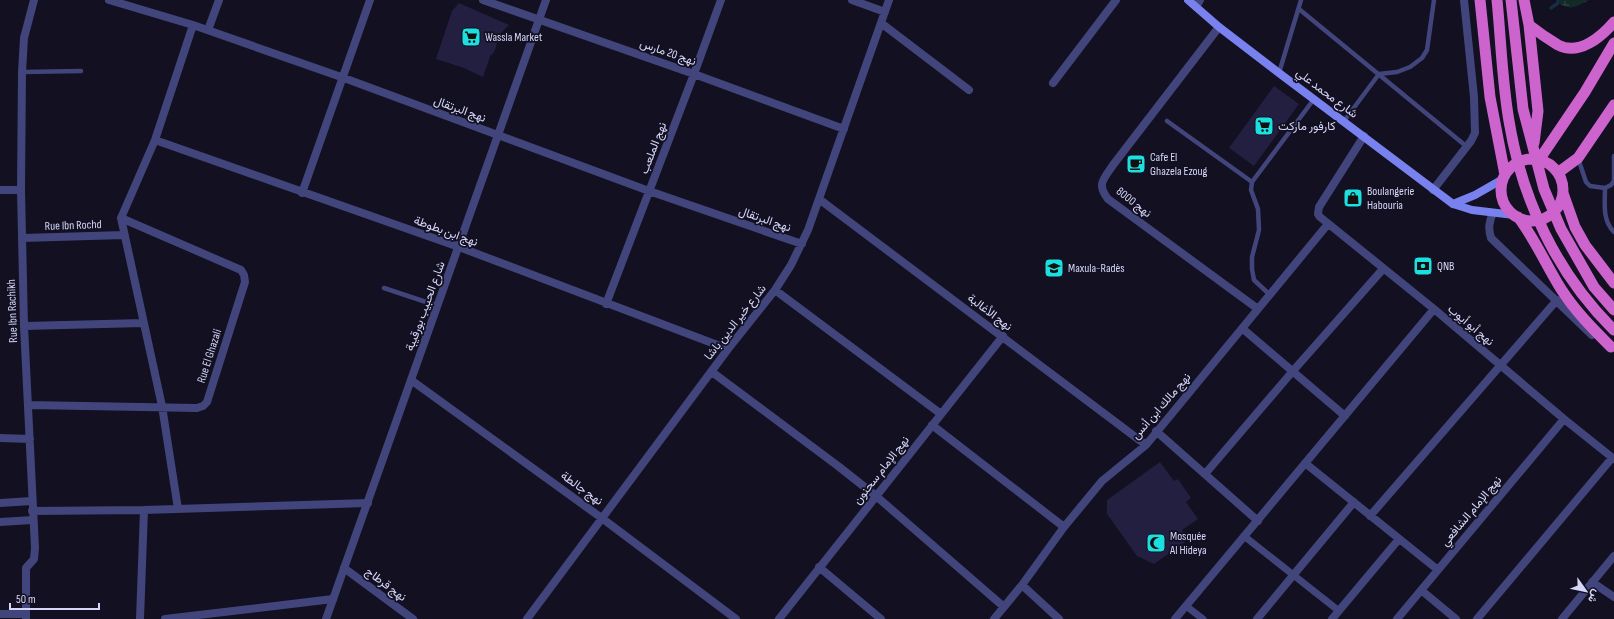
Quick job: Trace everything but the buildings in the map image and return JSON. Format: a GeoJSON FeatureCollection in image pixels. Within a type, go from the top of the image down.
{"type":"FeatureCollection","features":[{"type":"Feature","properties":{"kind":"highway"},"geometry":{"type":"LineString","coordinates":[[1480,0],[1490,96],[1504,177],[1501,189],[1503,199],[1507,208],[1516,216],[1527,230],[1560,287],[1573,306],[1613,349]]}},
{"type":"Feature","properties":{"kind":"highway"},"geometry":{"type":"LineString","coordinates":[[1497,0],[1509,121],[1524,181],[1533,209],[1548,242],[1583,297],[1614,330]]}},
{"type":"Feature","properties":{"kind":"highway"},"geometry":{"type":"LineString","coordinates":[[1511,0],[1523,109],[1544,189],[1561,229],[1594,288],[1614,310]]}},
{"type":"Feature","properties":{"kind":"highway"},"geometry":{"type":"LineString","coordinates":[[1524,0],[1529,25],[1538,111],[1535,159]]}},
{"type":"Feature","properties":{"kind":"highway"},"geometry":{"type":"LineString","coordinates":[[1529,25],[1558,45],[1576,47],[1590,44],[1601,36],[1614,22]]}},
{"type":"Feature","properties":{"kind":"highway"},"geometry":{"type":"LineString","coordinates":[[1535,159],[1585,92],[1614,42]]}},
{"type":"Feature","properties":{"kind":"highway"},"geometry":{"type":"LineString","coordinates":[[1559,172],[1578,158],[1614,105]]}},
{"type":"Feature","properties":{"kind":"highway"},"geometry":{"type":"LineString","coordinates":[[1504,177],[1516,164],[1535,159],[1546,162],[1559,172],[1563,185],[1563,193],[1561,202],[1557,209],[1543,219],[1534,221],[1516,216]]}},
{"type":"Feature","properties":{"kind":"highway"},"geometry":{"type":"LineString","coordinates":[[1563,193],[1575,227],[1585,245],[1614,283]]}},
{"type":"Feature","properties":{"kind":"main road","name":"شارع محمد علي"},"geometry":{"type":"LineString","coordinates":[[1188,0],[1198,3],[1219,27],[1453,204],[1472,210],[1516,216]]}},
{"type":"Feature","properties":{"kind":"main road"},"geometry":{"type":"LineString","coordinates":[[1453,204],[1475,196],[1504,177]]}},
{"type":"Feature","properties":{"kind":"street","name":"Rue Ibn Rachikh"},"geometry":{"type":"LineString","coordinates":[[26,617],[26,568],[33,562],[34,555],[24,326],[21,190],[22,72],[24,38],[34,0]]}},
{"type":"Feature","properties":{"kind":"street"},"geometry":{"type":"LineString","coordinates":[[208,30],[219,0]]}},
{"type":"Feature","properties":{"kind":"street"},"geometry":{"type":"LineString","coordinates":[[302,193],[344,78],[370,0]]}},
{"type":"Feature","properties":{"kind":"street","name":"نهج 20 مارس"},"geometry":{"type":"LineString","coordinates":[[483,0],[694,74],[844,129]]}},
{"type":"Feature","properties":{"kind":"street","name":"شارع الحبيب بورقيبة"},"geometry":{"type":"LineString","coordinates":[[326,619],[546,0]]}},
{"type":"Feature","properties":{"kind":"street","name":"نهج الملعب"},"geometry":{"type":"LineString","coordinates":[[606,304],[721,0]]}},
{"type":"Feature","properties":{"kind":"street"},"geometry":{"type":"LineString","coordinates":[[852,0],[885,12]]}},
{"type":"Feature","properties":{"kind":"street","name":"شارع خير الدين باشا"},"geometry":{"type":"LineString","coordinates":[[527,619],[728,350],[775,290],[791,265],[802,244],[820,199],[889,0]]}},
{"type":"Feature","properties":{"kind":"street"},"geometry":{"type":"LineString","coordinates":[[1053,83],[1116,0]]}},
{"type":"Feature","properties":{"kind":"street"},"geometry":{"type":"LineString","coordinates":[[1433,190],[1475,132],[1474,97],[1464,0]]}},
{"type":"Feature","properties":{"kind":"street","name":"نهج البرتقال"},"geometry":{"type":"LineString","coordinates":[[112,1],[194,25],[344,78],[649,191],[802,244]]}},
{"type":"Feature","properties":{"kind":"street"},"geometry":{"type":"LineString","coordinates":[[881,23],[969,90]]}},
{"type":"Feature","properties":{"kind":"street"},"geometry":{"type":"LineString","coordinates":[[178,509],[162,406],[120,218],[155,140],[194,25]]}},
{"type":"Feature","properties":{"kind":"street","name":"نهج 8000"},"geometry":{"type":"LineString","coordinates":[[1219,27],[1113,165],[1104,178],[1101,186],[1102,191],[1108,199],[1258,309]]}},
{"type":"Feature","properties":{"kind":"street","name":"نهج أبو أيوب"},"geometry":{"type":"LineString","coordinates":[[1364,136],[1319,207],[1318,214],[1328,224],[1434,309],[1613,459]]}},
{"type":"Feature","properties":{"kind":"street","name":"نهج ابن بطوطة"},"geometry":{"type":"LineString","coordinates":[[155,140],[459,247],[728,350]]}},
{"type":"Feature","properties":{"kind":"street"},"geometry":{"type":"LineString","coordinates":[[0,190],[21,190]]}},
{"type":"Feature","properties":{"kind":"street","name":"نهج الأغالبة"},"geometry":{"type":"LineString","coordinates":[[820,199],[1146,444]]}},
{"type":"Feature","properties":{"kind":"street"},"geometry":{"type":"LineString","coordinates":[[1493,213],[1488,229],[1490,238],[1497,246],[1557,300],[1600,342],[1613,349]]}},
{"type":"Feature","properties":{"kind":"street","name":"Rue El Ghazali"},"geometry":{"type":"LineString","coordinates":[[28,405],[162,406],[196,408],[203,406],[207,402],[245,282],[244,275],[241,270],[120,218]]}},
{"type":"Feature","properties":{"kind":"street","name":"نهج مالك ابن أنس"},"geometry":{"type":"LineString","coordinates":[[994,619],[1064,527],[1102,481],[1146,444],[1328,224]]}},
{"type":"Feature","properties":{"kind":"street","name":"Rue Ibn Rochd"},"geometry":{"type":"LineString","coordinates":[[22,238],[124,235]]}},
{"type":"Feature","properties":{"kind":"street"},"geometry":{"type":"LineString","coordinates":[[1205,474],[1383,269]]}},
{"type":"Feature","properties":{"kind":"street"},"geometry":{"type":"LineString","coordinates":[[775,290],[941,414]]}},
{"type":"Feature","properties":{"kind":"street"},"geometry":{"type":"LineString","coordinates":[[1370,516],[1499,365],[1557,300]]}},
{"type":"Feature","properties":{"kind":"street"},"geometry":{"type":"LineString","coordinates":[[1175,619],[1434,309]]}},
{"type":"Feature","properties":{"kind":"street"},"geometry":{"type":"LineString","coordinates":[[24,326],[144,323]]}},
{"type":"Feature","properties":{"kind":"street"},"geometry":{"type":"LineString","coordinates":[[1242,329],[1345,416]]}},
{"type":"Feature","properties":{"kind":"street","name":"نهج الإمام سحنون"},"geometry":{"type":"LineString","coordinates":[[779,619],[1003,336]]}},
{"type":"Feature","properties":{"kind":"street"},"geometry":{"type":"LineString","coordinates":[[712,372],[876,496],[1004,606]]}},
{"type":"Feature","properties":{"kind":"street","name":"نهج جالطة"},"geometry":{"type":"LineString","coordinates":[[411,380],[603,519],[736,619]]}},
{"type":"Feature","properties":{"kind":"street","name":"نهج الإمام الشافعي"},"geometry":{"type":"LineString","coordinates":[[1397,619],[1564,419]]}},
{"type":"Feature","properties":{"kind":"street"},"geometry":{"type":"LineString","coordinates":[[932,425],[1064,527]]}},
{"type":"Feature","properties":{"kind":"street"},"geometry":{"type":"LineString","coordinates":[[1156,432],[1258,521]]}},
{"type":"Feature","properties":{"kind":"street"},"geometry":{"type":"LineString","coordinates":[[0,438],[30,439]]}},
{"type":"Feature","properties":{"kind":"street"},"geometry":{"type":"LineString","coordinates":[[1477,619],[1613,459]]}},
{"type":"Feature","properties":{"kind":"street"},"geometry":{"type":"LineString","coordinates":[[1305,463],[1438,570]]}},
{"type":"Feature","properties":{"kind":"street"},"geometry":{"type":"LineString","coordinates":[[0,503],[32,501]]}},
{"type":"Feature","properties":{"kind":"street"},"geometry":{"type":"LineString","coordinates":[[1257,619],[1354,502]]}},
{"type":"Feature","properties":{"kind":"street"},"geometry":{"type":"LineString","coordinates":[[32,511],[144,510],[368,503]]}},
{"type":"Feature","properties":{"kind":"street"},"geometry":{"type":"LineString","coordinates":[[140,619],[144,510]]}},
{"type":"Feature","properties":{"kind":"street"},"geometry":{"type":"LineString","coordinates":[[0,522],[33,520]]}},
{"type":"Feature","properties":{"kind":"street"},"geometry":{"type":"LineString","coordinates":[[1244,536],[1338,611]]}},
{"type":"Feature","properties":{"kind":"street"},"geometry":{"type":"LineString","coordinates":[[1332,619],[1399,539]]}},
{"type":"Feature","properties":{"kind":"street"},"geometry":{"type":"LineString","coordinates":[[1562,619],[1614,556]]}},
{"type":"Feature","properties":{"kind":"street"},"geometry":{"type":"LineString","coordinates":[[819,567],[881,619]]}},
{"type":"Feature","properties":{"kind":"street","name":"نهج قرطاج"},"geometry":{"type":"LineString","coordinates":[[344,568],[413,619]]}},
{"type":"Feature","properties":{"kind":"street"},"geometry":{"type":"LineString","coordinates":[[1592,582],[1614,597]]}},
{"type":"Feature","properties":{"kind":"street"},"geometry":{"type":"LineString","coordinates":[[1022,584],[1059,619]]}},
{"type":"Feature","properties":{"kind":"street"},"geometry":{"type":"LineString","coordinates":[[1421,590],[1456,619]]}},
{"type":"Feature","properties":{"kind":"street"},"geometry":{"type":"LineString","coordinates":[[165,619],[333,599]]}},
{"type":"Feature","properties":{"kind":"street"},"geometry":{"type":"LineString","coordinates":[[1186,606],[1203,619]]}},
{"type":"Feature","properties":{"kind":"street"},"geometry":{"type":"LineString","coordinates":[[0,614],[26,617]]}},
{"type":"Feature","properties":{"kind":"lane"},"geometry":{"type":"LineString","coordinates":[[1279,73],[1301,0]]}},
{"type":"Feature","properties":{"kind":"lane"},"geometry":{"type":"LineString","coordinates":[[1344,121],[1379,74],[1397,72],[1410,67],[1422,58],[1427,50],[1434,0]]}},
{"type":"Feature","properties":{"kind":"lane"},"geometry":{"type":"LineString","coordinates":[[1299,9],[1466,146]]}},
{"type":"Feature","properties":{"kind":"lane"},"geometry":{"type":"LineString","coordinates":[[22,72],[81,71]]}},
{"type":"Feature","properties":{"kind":"lane"},"geometry":{"type":"LineString","coordinates":[[1269,294],[1254,280],[1252,270],[1252,257],[1259,230],[1258,209],[1251,190],[1252,182],[1314,99]]}},
{"type":"Feature","properties":{"kind":"lane"},"geometry":{"type":"LineString","coordinates":[[1167,121],[1252,182]]}},
{"type":"Feature","properties":{"kind":"lane"},"geometry":{"type":"LineString","coordinates":[[1578,158],[1586,182],[1590,186],[1605,188],[1612,185],[1614,181],[1614,156]]}},
{"type":"Feature","properties":{"kind":"lane"},"geometry":{"type":"LineString","coordinates":[[1605,188],[1605,216],[1609,227],[1614,232]]}},
{"type":"Feature","properties":{"kind":"lane"},"geometry":{"type":"LineString","coordinates":[[384,288],[438,306]]}},
{"type":"Feature","properties":{"kind":"green space"},"geometry":{"type":"Polygon","coordinates":[[[1560,0],[1589,0],[1578,6],[1568,7],[1560,4],[1560,0]]]}},
{"type":"Feature","properties":{"kind":"waterway"},"geometry":{"type":"LineString","coordinates":[[1551,8],[1558,3],[1558,0]]}},
{"type":"Feature","properties":{"kind":"place","name":"Wassla Market"},"geometry":{"type":"Point","coordinates":[471,37]}},
{"type":"Feature","properties":{"kind":"place","name":"كارفور ماركت"},"geometry":{"type":"Point","coordinates":[1264,126]}},
{"type":"Feature","properties":{"kind":"place","name":"Cafe El Ghazela Ezoug"},"geometry":{"type":"Point","coordinates":[1136,164]}},
{"type":"Feature","properties":{"kind":"place","name":"Boulangerie Habouria"},"geometry":{"type":"Point","coordinates":[1353,198]}},
{"type":"Feature","properties":{"kind":"place","name":"QNB"},"geometry":{"type":"Point","coordinates":[1423,266]}},
{"type":"Feature","properties":{"kind":"place","name":"Maxula-Radès"},"geometry":{"type":"Point","coordinates":[1054,268]}},
{"type":"Feature","properties":{"kind":"place","name":"Mosquée Al Hideya"},"geometry":{"type":"Point","coordinates":[1156,543]}}]}
